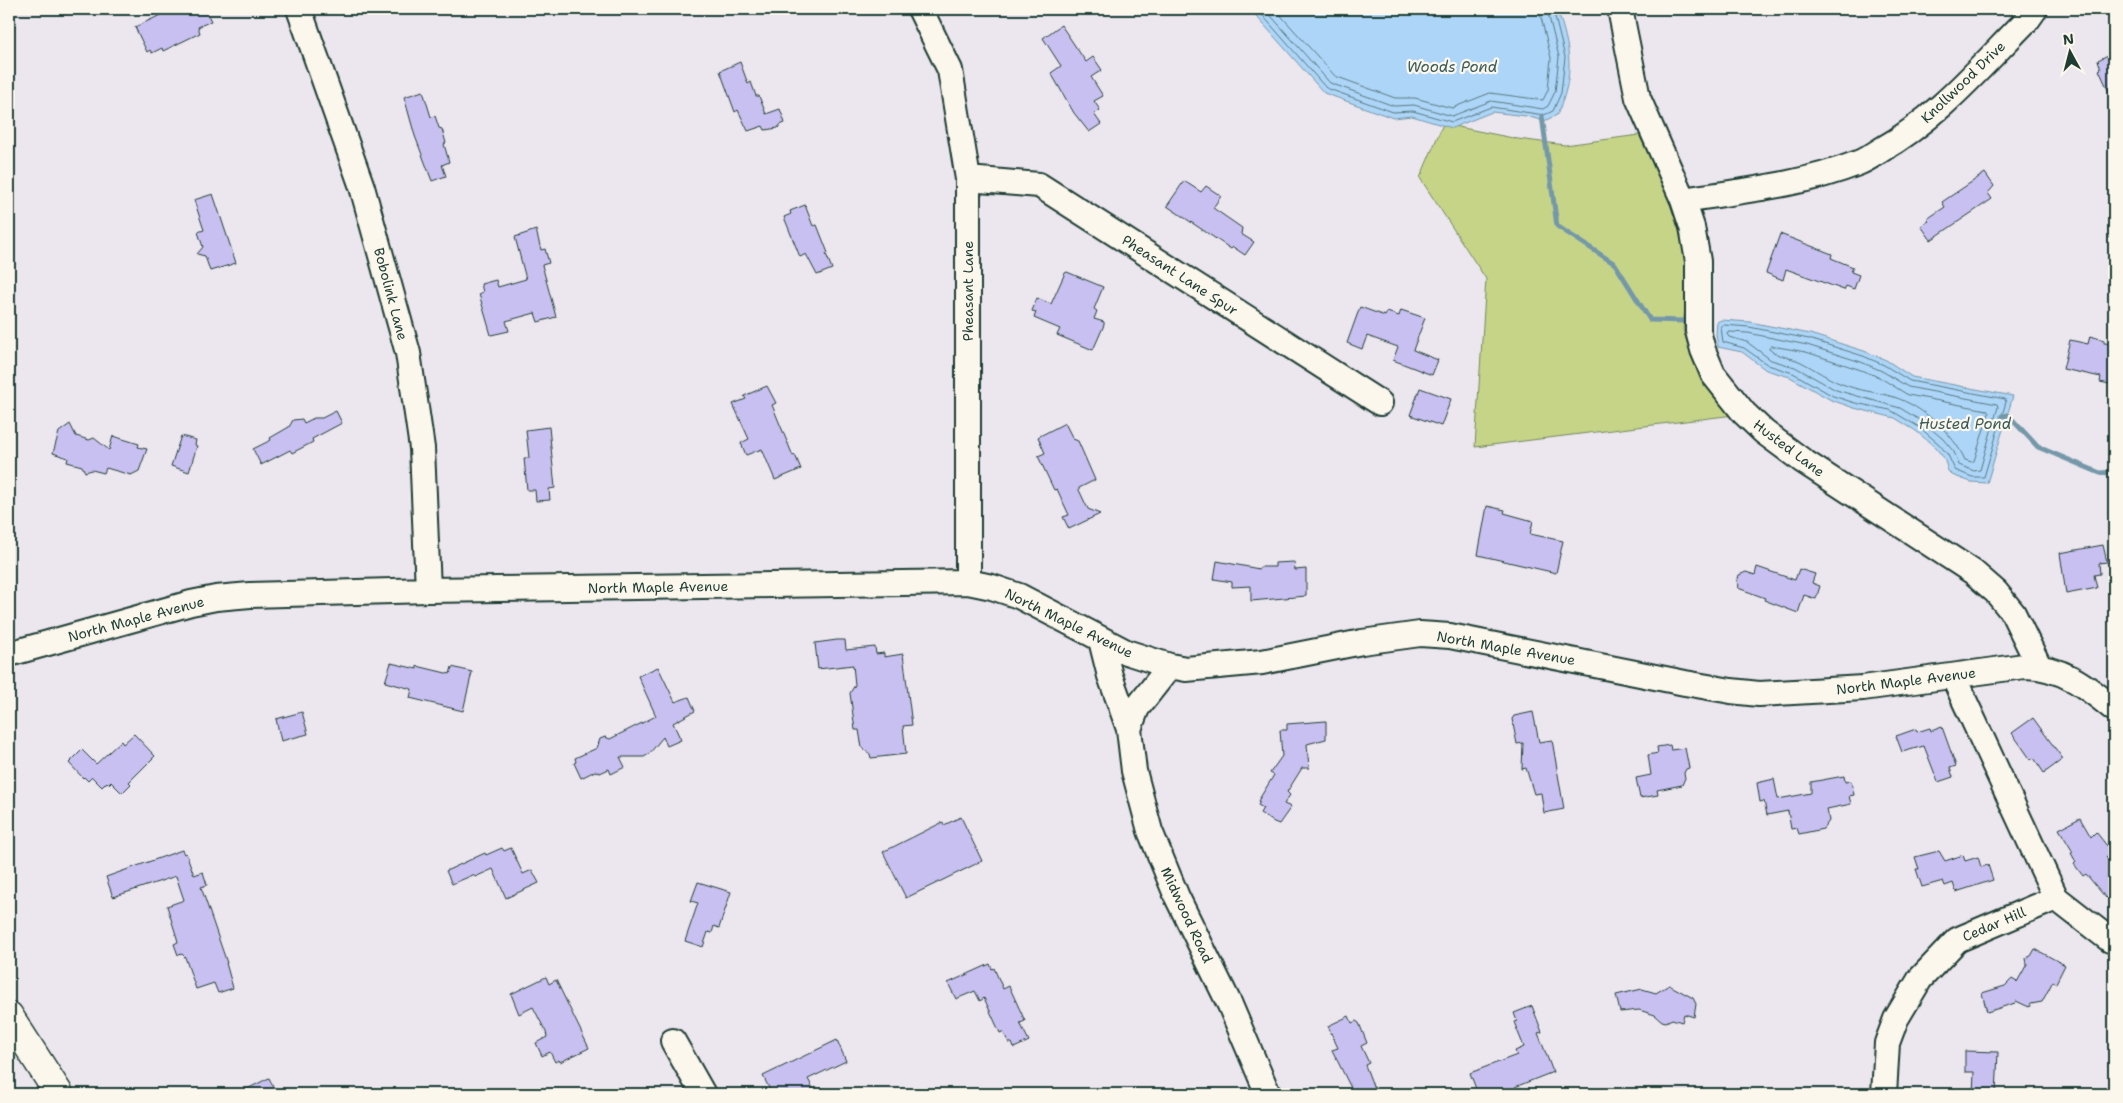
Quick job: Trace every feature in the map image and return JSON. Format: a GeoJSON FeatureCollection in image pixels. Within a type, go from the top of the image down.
{"type":"FeatureCollection","features":[{"type":"Feature","properties":{"kind":"main road"},"geometry":{"type":"LineString","coordinates":[[9,1016],[59,1094]]}},
{"type":"Feature","properties":{"kind":"street","name":"Bobolink Lane"},"geometry":{"type":"LineString","coordinates":[[299,9],[362,188],[408,353],[422,448],[428,590]]}},
{"type":"Feature","properties":{"kind":"street","name":"Pheasant Lane"},"geometry":{"type":"LineString","coordinates":[[920,9],[950,70],[968,179],[968,582]]}},
{"type":"Feature","properties":{"kind":"street","name":"Husted Lane"},"geometry":{"type":"LineString","coordinates":[[1620,9],[1638,98],[1692,227],[1698,261],[1698,331],[1703,350],[1713,374],[1744,412],[1764,432],[1803,461],[1974,572],[1996,592],[2013,613],[2039,666]]}},
{"type":"Feature","properties":{"kind":"street","name":"Knollwood Drive"},"geometry":{"type":"LineString","coordinates":[[1682,200],[1820,175],[1859,163],[1894,143],[1930,117],[2028,19],[2035,9]]}},
{"type":"Feature","properties":{"kind":"street","name":"Pheasant Lane Spur"},"geometry":{"type":"LineString","coordinates":[[968,179],[1039,185],[1380,404]]}},
{"type":"Feature","properties":{"kind":"street","name":"North Maple Avenue"},"geometry":{"type":"LineString","coordinates":[[9,654],[191,603],[216,598],[428,590],[968,582],[992,587],[1019,596],[1126,652],[1186,669],[1262,662],[1362,642],[1420,634],[1450,636],[1732,692],[1759,694],[1863,688],[2024,666],[2039,666],[2050,668],[2072,678],[2114,709]]}},
{"type":"Feature","properties":{"kind":"street","name":"Midwood Road"},"geometry":{"type":"LineString","coordinates":[[1102,640],[1110,676],[1130,729],[1134,770],[1150,832],[1177,897],[1230,1005],[1268,1094]]}},
{"type":"Feature","properties":{"kind":"street","name":"Midwood Road"},"geometry":{"type":"LineString","coordinates":[[1130,729],[1137,708],[1170,666]]}},
{"type":"Feature","properties":{"kind":"street"},"geometry":{"type":"LineString","coordinates":[[1954,676],[2056,898],[2110,940],[2114,941]]}},
{"type":"Feature","properties":{"kind":"street","name":"Cedar Hill"},"geometry":{"type":"LineString","coordinates":[[1884,1094],[1887,1043],[1896,1019],[1920,980],[1957,940],[2056,898]]}},
{"type":"Feature","properties":{"kind":"street"},"geometry":{"type":"LineString","coordinates":[[673,1041],[703,1094]]}},
{"type":"Feature","properties":{"kind":"green space"},"geometry":{"type":"Polygon","coordinates":[[[1443,124],[1518,139],[1565,145],[1639,135],[1675,206],[1689,258],[1683,330],[1691,355],[1734,415],[1475,447],[1486,279],[1420,178],[1443,124]]]}},
{"type":"Feature","properties":{"kind":"water","name":"Woods Pond"},"geometry":{"type":"Polygon","coordinates":[[[1250,9],[1557,9],[1568,50],[1569,74],[1567,87],[1557,115],[1544,121],[1526,116],[1492,112],[1452,128],[1412,116],[1393,118],[1324,93],[1250,9]]]}},
{"type":"Feature","properties":{"kind":"water","name":"Husted Pond"},"geometry":{"type":"Polygon","coordinates":[[[1721,320],[1750,322],[1810,334],[1886,360],[1912,377],[2013,396],[1987,483],[1971,482],[1952,475],[1948,471],[1944,458],[1935,447],[1916,431],[1895,418],[1831,400],[1790,377],[1766,370],[1742,352],[1718,347],[1717,322],[1721,320]]]}},
{"type":"Feature","properties":{"kind":"building"},"geometry":{"type":"Polygon","coordinates":[[[163,9],[205,9],[211,21],[198,27],[200,33],[163,51],[162,48],[152,53],[150,50],[147,52],[135,27],[165,13],[163,9]]]}},
{"type":"Feature","properties":{"kind":"building"},"geometry":{"type":"Polygon","coordinates":[[[1061,25],[1086,62],[1093,57],[1102,70],[1091,77],[1103,96],[1094,101],[1100,110],[1094,114],[1101,124],[1089,132],[1074,113],[1051,73],[1061,66],[1043,38],[1061,25]]]}},
{"type":"Feature","properties":{"kind":"building"},"geometry":{"type":"Polygon","coordinates":[[[2114,52],[2114,103],[2099,70],[2101,69],[2098,60],[2114,52]]]}},
{"type":"Feature","properties":{"kind":"building"},"geometry":{"type":"Polygon","coordinates":[[[740,62],[748,84],[751,82],[766,114],[780,109],[785,123],[778,128],[765,130],[763,126],[748,131],[738,110],[735,112],[720,71],[740,62]]]}},
{"type":"Feature","properties":{"kind":"building"},"geometry":{"type":"Polygon","coordinates":[[[423,91],[431,117],[435,116],[439,128],[442,129],[449,162],[442,165],[446,176],[432,181],[415,136],[404,97],[423,91]]]}},
{"type":"Feature","properties":{"kind":"building"},"geometry":{"type":"Polygon","coordinates":[[[1985,173],[1994,186],[1988,193],[1992,199],[1931,240],[1921,226],[1929,221],[1927,219],[1945,207],[1942,202],[1985,173]]]}},
{"type":"Feature","properties":{"kind":"building"},"geometry":{"type":"Polygon","coordinates":[[[1184,181],[1201,192],[1206,186],[1221,196],[1213,208],[1242,228],[1241,234],[1254,242],[1245,255],[1233,247],[1231,249],[1167,206],[1184,181]]]}},
{"type":"Feature","properties":{"kind":"building"},"geometry":{"type":"Polygon","coordinates":[[[213,194],[236,263],[210,271],[205,256],[197,254],[203,247],[198,232],[204,230],[194,200],[213,194]]]}},
{"type":"Feature","properties":{"kind":"building"},"geometry":{"type":"Polygon","coordinates":[[[805,205],[813,226],[817,225],[832,269],[817,275],[806,254],[800,257],[784,217],[791,214],[790,211],[805,205]]]}},
{"type":"Feature","properties":{"kind":"building"},"geometry":{"type":"Polygon","coordinates":[[[536,230],[541,250],[545,249],[549,263],[542,265],[556,317],[538,322],[535,313],[506,321],[509,331],[491,335],[479,294],[483,292],[481,284],[496,280],[498,287],[526,279],[515,237],[536,230]]]}},
{"type":"Feature","properties":{"kind":"building"},"geometry":{"type":"Polygon","coordinates":[[[1780,234],[1832,254],[1831,258],[1853,267],[1851,272],[1859,275],[1854,289],[1846,286],[1844,290],[1786,269],[1783,280],[1766,273],[1780,234]]]}},
{"type":"Feature","properties":{"kind":"building"},"geometry":{"type":"Polygon","coordinates":[[[1067,272],[1103,287],[1094,309],[1097,311],[1094,319],[1104,322],[1104,325],[1093,350],[1057,335],[1060,329],[1034,318],[1036,312],[1032,311],[1037,298],[1051,304],[1067,272]]]}},
{"type":"Feature","properties":{"kind":"building"},"geometry":{"type":"Polygon","coordinates":[[[1360,307],[1385,316],[1387,312],[1399,316],[1401,310],[1425,318],[1413,350],[1438,360],[1432,375],[1393,360],[1398,347],[1367,336],[1362,349],[1347,343],[1360,307]]]}},
{"type":"Feature","properties":{"kind":"building"},"geometry":{"type":"Polygon","coordinates":[[[2090,336],[2104,340],[2104,343],[2114,344],[2114,385],[2100,382],[2101,377],[2063,369],[2070,340],[2088,344],[2090,336]]]}},
{"type":"Feature","properties":{"kind":"building"},"geometry":{"type":"Polygon","coordinates":[[[767,386],[776,403],[772,405],[793,456],[795,455],[801,469],[775,480],[762,449],[746,455],[741,443],[749,439],[733,404],[746,399],[744,396],[767,386]]]}},
{"type":"Feature","properties":{"kind":"building"},"geometry":{"type":"Polygon","coordinates":[[[1420,388],[1451,399],[1441,426],[1410,415],[1420,388]]]}},
{"type":"Feature","properties":{"kind":"building"},"geometry":{"type":"Polygon","coordinates":[[[336,411],[342,423],[312,439],[313,442],[292,453],[290,450],[261,465],[253,449],[271,440],[270,438],[289,427],[293,420],[302,419],[304,423],[314,418],[322,418],[336,411]]]}},
{"type":"Feature","properties":{"kind":"building"},"geometry":{"type":"Polygon","coordinates":[[[1065,423],[1073,439],[1078,441],[1095,480],[1079,488],[1079,490],[1088,509],[1100,514],[1069,529],[1063,517],[1069,515],[1057,489],[1054,490],[1038,456],[1045,453],[1038,437],[1065,423]]]}},
{"type":"Feature","properties":{"kind":"building"},"geometry":{"type":"Polygon","coordinates":[[[70,424],[76,436],[89,440],[94,438],[109,450],[113,436],[139,444],[138,447],[147,449],[139,471],[131,475],[106,468],[104,473],[92,470],[85,472],[82,466],[67,462],[68,458],[53,453],[59,432],[70,424]]]}},
{"type":"Feature","properties":{"kind":"building"},"geometry":{"type":"Polygon","coordinates":[[[549,427],[555,488],[549,489],[550,500],[536,501],[535,490],[527,490],[524,458],[529,458],[526,430],[549,427]]]}},
{"type":"Feature","properties":{"kind":"building"},"geometry":{"type":"Polygon","coordinates":[[[181,436],[196,440],[195,445],[197,446],[189,472],[171,466],[181,436]]]}},
{"type":"Feature","properties":{"kind":"building"},"geometry":{"type":"Polygon","coordinates":[[[1487,506],[1505,510],[1504,513],[1533,521],[1530,534],[1563,541],[1556,573],[1478,555],[1487,506]]]}},
{"type":"Feature","properties":{"kind":"building"},"geometry":{"type":"Polygon","coordinates":[[[2103,545],[2107,562],[2099,563],[2100,574],[2094,575],[2097,588],[2066,594],[2060,553],[2103,545]]]}},
{"type":"Feature","properties":{"kind":"building"},"geometry":{"type":"Polygon","coordinates":[[[1217,561],[1259,569],[1260,567],[1275,567],[1275,563],[1294,562],[1295,570],[1306,569],[1306,596],[1251,601],[1251,586],[1232,587],[1232,582],[1214,579],[1217,561]]]}},
{"type":"Feature","properties":{"kind":"building"},"geometry":{"type":"Polygon","coordinates":[[[1757,567],[1795,580],[1799,569],[1815,574],[1812,583],[1820,586],[1816,599],[1804,595],[1798,613],[1738,588],[1739,575],[1746,572],[1755,575],[1757,567]]]}},
{"type":"Feature","properties":{"kind":"building"},"geometry":{"type":"Polygon","coordinates":[[[845,640],[846,650],[875,647],[876,654],[884,653],[884,657],[903,654],[912,725],[903,726],[906,754],[871,758],[870,754],[862,748],[859,730],[855,730],[850,693],[855,685],[853,665],[818,669],[815,643],[845,640]]]}},
{"type":"Feature","properties":{"kind":"building"},"geometry":{"type":"Polygon","coordinates":[[[391,663],[417,669],[417,666],[450,674],[452,667],[472,672],[463,711],[410,698],[412,689],[385,682],[391,663]]]}},
{"type":"Feature","properties":{"kind":"building"},"geometry":{"type":"Polygon","coordinates":[[[658,667],[675,702],[689,697],[695,711],[673,723],[681,740],[667,746],[663,737],[649,754],[644,757],[620,757],[625,767],[611,774],[609,769],[600,773],[595,771],[581,778],[574,763],[576,762],[575,758],[597,748],[600,739],[605,737],[610,739],[656,716],[638,676],[658,667]]]}},
{"type":"Feature","properties":{"kind":"building"},"geometry":{"type":"Polygon","coordinates":[[[302,712],[308,734],[281,741],[276,719],[302,712]]]}},
{"type":"Feature","properties":{"kind":"building"},"geometry":{"type":"Polygon","coordinates":[[[1533,712],[1539,742],[1552,740],[1564,809],[1544,813],[1541,793],[1534,794],[1526,768],[1522,769],[1523,743],[1517,744],[1512,719],[1514,716],[1533,712]]]}},
{"type":"Feature","properties":{"kind":"building"},"geometry":{"type":"Polygon","coordinates":[[[2033,718],[2063,759],[2044,773],[2034,758],[2031,760],[2012,733],[2033,718]]]}},
{"type":"Feature","properties":{"kind":"building"},"geometry":{"type":"Polygon","coordinates":[[[1326,721],[1326,739],[1307,744],[1309,768],[1302,768],[1287,792],[1290,795],[1284,804],[1291,807],[1279,824],[1274,822],[1260,813],[1263,808],[1258,805],[1260,802],[1258,801],[1274,775],[1270,773],[1282,756],[1280,730],[1287,730],[1287,724],[1326,721]]]}},
{"type":"Feature","properties":{"kind":"building"},"geometry":{"type":"Polygon","coordinates":[[[1942,727],[1956,766],[1950,768],[1953,777],[1938,782],[1924,746],[1902,752],[1896,736],[1916,729],[1917,732],[1930,728],[1931,731],[1942,727]]]}},
{"type":"Feature","properties":{"kind":"building"},"geometry":{"type":"Polygon","coordinates":[[[134,734],[155,756],[129,782],[131,784],[122,793],[111,782],[109,784],[107,782],[102,787],[92,777],[88,781],[69,763],[82,750],[96,764],[121,741],[123,744],[134,734]]]}},
{"type":"Feature","properties":{"kind":"building"},"geometry":{"type":"Polygon","coordinates":[[[1670,745],[1671,750],[1685,748],[1689,768],[1684,773],[1685,778],[1682,785],[1657,790],[1658,795],[1640,798],[1636,778],[1651,775],[1648,755],[1658,753],[1657,747],[1670,745]]]}},
{"type":"Feature","properties":{"kind":"building"},"geometry":{"type":"Polygon","coordinates":[[[1844,776],[1845,782],[1851,781],[1854,795],[1849,796],[1851,804],[1827,809],[1829,821],[1823,829],[1799,834],[1797,828],[1791,829],[1788,811],[1767,815],[1764,801],[1760,802],[1757,783],[1774,779],[1778,799],[1811,793],[1811,782],[1844,776]]]}},
{"type":"Feature","properties":{"kind":"building"},"geometry":{"type":"Polygon","coordinates":[[[961,817],[982,861],[906,898],[883,852],[943,822],[944,825],[961,817]]]}},
{"type":"Feature","properties":{"kind":"building"},"geometry":{"type":"Polygon","coordinates":[[[2080,818],[2091,837],[2096,832],[2112,852],[2106,857],[2114,867],[2114,891],[2106,898],[2086,874],[2083,876],[2074,864],[2076,862],[2071,853],[2073,852],[2059,829],[2080,818]]]}},
{"type":"Feature","properties":{"kind":"building"},"geometry":{"type":"Polygon","coordinates":[[[502,848],[504,851],[511,848],[523,874],[532,870],[539,883],[506,898],[493,869],[452,884],[446,871],[485,853],[486,855],[502,848]]]}},
{"type":"Feature","properties":{"kind":"building"},"geometry":{"type":"Polygon","coordinates":[[[182,850],[184,854],[186,853],[194,875],[203,872],[207,885],[201,887],[227,963],[233,988],[218,993],[214,983],[196,989],[185,957],[182,954],[178,955],[174,944],[178,942],[167,906],[184,900],[176,876],[113,897],[106,877],[182,850]]]}},
{"type":"Feature","properties":{"kind":"building"},"geometry":{"type":"Polygon","coordinates":[[[1939,851],[1945,861],[1963,855],[1965,861],[1978,857],[1981,867],[1988,865],[1993,880],[1956,892],[1953,883],[1945,886],[1943,881],[1922,887],[1916,869],[1919,869],[1915,857],[1939,851]]]}},
{"type":"Feature","properties":{"kind":"building"},"geometry":{"type":"Polygon","coordinates":[[[698,882],[731,892],[719,928],[714,926],[712,933],[708,932],[703,947],[685,941],[698,903],[691,901],[698,882]]]}},
{"type":"Feature","properties":{"kind":"building"},"geometry":{"type":"Polygon","coordinates":[[[2035,949],[2065,965],[2056,983],[2053,981],[2042,1002],[2031,1004],[2029,1007],[2016,1001],[2015,1003],[1987,1012],[1982,993],[2005,986],[2012,979],[2017,982],[2027,964],[2026,958],[2031,956],[2035,949]]]}},
{"type":"Feature","properties":{"kind":"building"},"geometry":{"type":"Polygon","coordinates":[[[990,964],[992,969],[994,968],[1003,989],[1009,986],[1025,1021],[1020,1023],[1029,1041],[1014,1048],[1003,1032],[1000,1033],[984,998],[980,1001],[975,991],[956,999],[948,983],[990,964]]]}},
{"type":"Feature","properties":{"kind":"building"},"geometry":{"type":"Polygon","coordinates":[[[546,977],[549,984],[556,980],[589,1048],[560,1062],[559,1060],[555,1062],[550,1052],[542,1056],[536,1043],[547,1037],[546,1032],[533,1007],[519,1014],[511,994],[546,977]]]}},
{"type":"Feature","properties":{"kind":"building"},"geometry":{"type":"Polygon","coordinates":[[[1669,985],[1693,998],[1696,1004],[1694,1017],[1684,1014],[1682,1022],[1672,1019],[1666,1022],[1655,1015],[1639,1010],[1620,1012],[1616,995],[1642,989],[1656,993],[1669,985]]]}},
{"type":"Feature","properties":{"kind":"building"},"geometry":{"type":"Polygon","coordinates":[[[1532,1006],[1542,1032],[1538,1033],[1553,1072],[1515,1087],[1516,1090],[1505,1094],[1478,1094],[1470,1073],[1517,1055],[1515,1051],[1524,1047],[1514,1022],[1517,1021],[1514,1013],[1532,1006]]]}},
{"type":"Feature","properties":{"kind":"building"},"geometry":{"type":"Polygon","coordinates":[[[1349,1016],[1352,1023],[1356,1021],[1359,1023],[1367,1043],[1361,1046],[1369,1063],[1365,1065],[1375,1091],[1366,1094],[1354,1094],[1332,1050],[1338,1048],[1328,1026],[1349,1016]]]}},
{"type":"Feature","properties":{"kind":"building"},"geometry":{"type":"Polygon","coordinates":[[[837,1040],[846,1061],[808,1079],[816,1094],[772,1094],[763,1076],[837,1040]]]}},
{"type":"Feature","properties":{"kind":"building"},"geometry":{"type":"Polygon","coordinates":[[[1965,1051],[1998,1052],[1996,1094],[1973,1094],[1974,1072],[1965,1072],[1965,1051]]]}},
{"type":"Feature","properties":{"kind":"building"},"geometry":{"type":"Polygon","coordinates":[[[269,1078],[277,1094],[237,1094],[269,1078]]]}},
{"type":"Feature","properties":{"kind":"waterway"},"geometry":{"type":"LineString","coordinates":[[1542,116],[1557,226],[1615,264],[1650,320],[1684,321]]}},
{"type":"Feature","properties":{"kind":"waterway"},"geometry":{"type":"LineString","coordinates":[[2002,416],[2008,415],[2038,447],[2100,473],[2114,472]]}}]}
